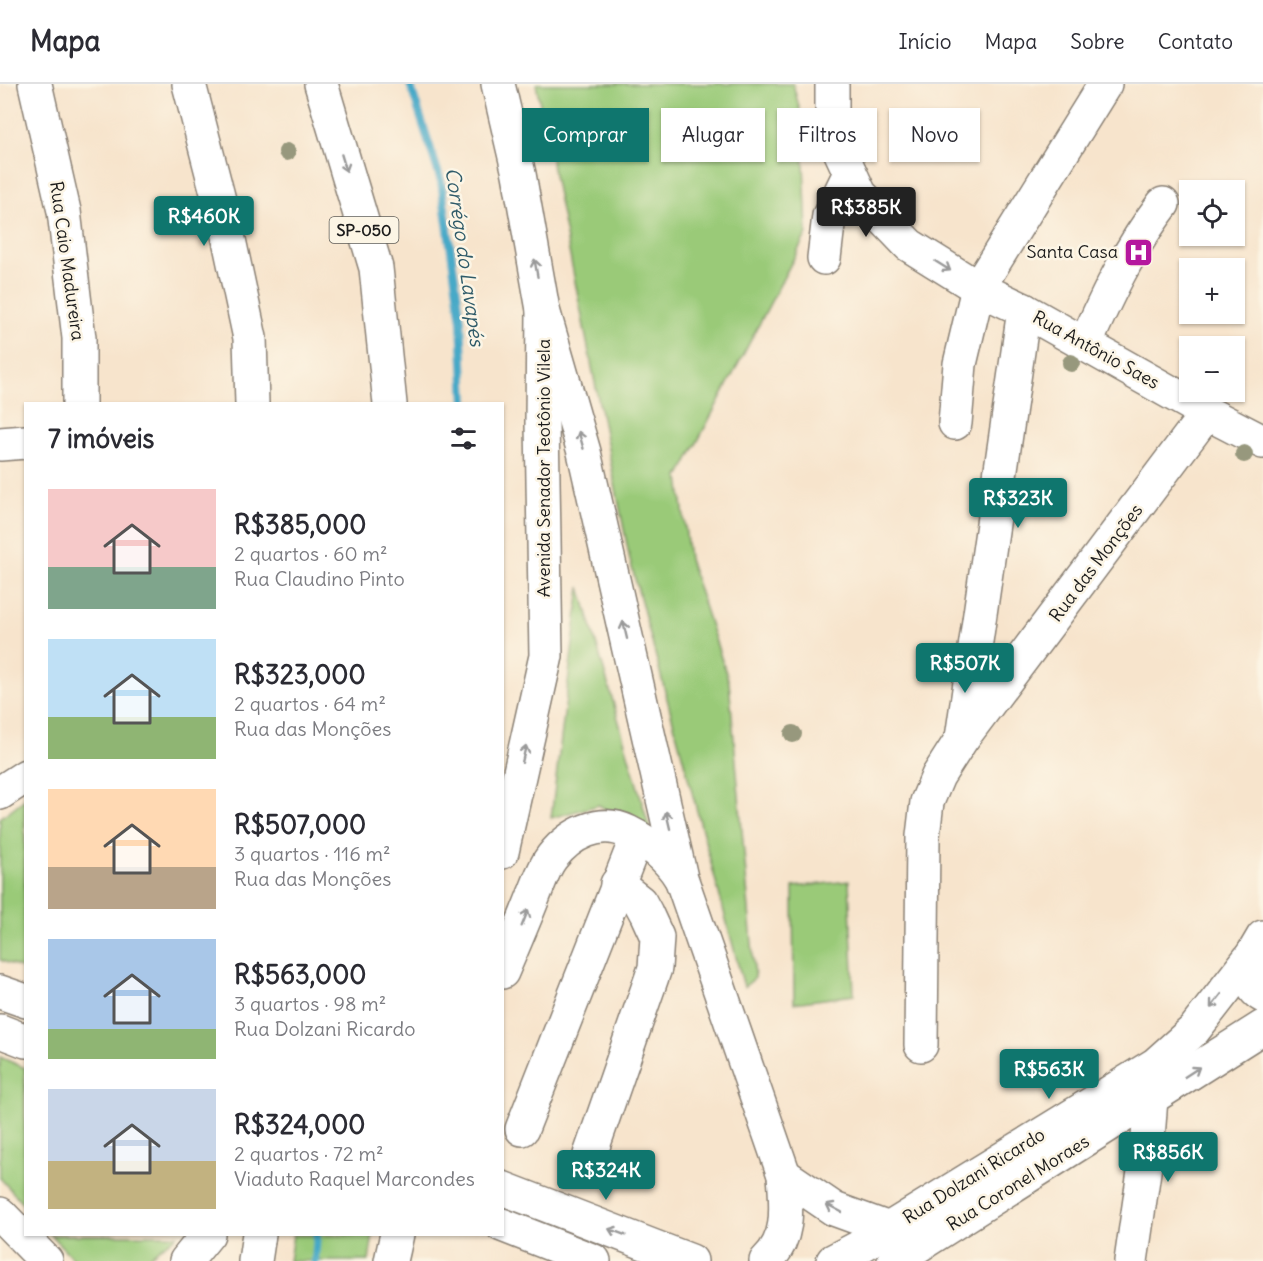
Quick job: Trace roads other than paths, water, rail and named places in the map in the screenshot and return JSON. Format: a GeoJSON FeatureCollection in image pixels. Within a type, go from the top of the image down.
{"type":"FeatureCollection","features":[{"type":"Feature","properties":{"kind":"main road","name":"Rua Caio Madureira"},"geometry":{"type":"LineString","coordinates":[[34,84],[64,211],[79,338],[79,402]]}},
{"type":"Feature","properties":{"kind":"main road"},"geometry":{"type":"LineString","coordinates":[[189,84],[228,236],[250,338],[252,402]]}},
{"type":"Feature","properties":{"kind":"main road","name":"SP-050"},"geometry":{"type":"LineString","coordinates":[[321,84],[376,268],[390,402]]}},
{"type":"Feature","properties":{"kind":"main road","name":"Avenida Senador Teotônio Vilela"},"geometry":{"type":"LineString","coordinates":[[498,84],[519,174],[543,310],[542,423],[546,656],[504,843]]}},
{"type":"Feature","properties":{"kind":"main road"},"geometry":{"type":"LineString","coordinates":[[820,84],[829,108]]}},
{"type":"Feature","properties":{"kind":"main road"},"geometry":{"type":"LineString","coordinates":[[832,84],[832,108]]}},
{"type":"Feature","properties":{"kind":"main road"},"geometry":{"type":"LineString","coordinates":[[955,423],[960,364],[978,288],[1105,84]]}},
{"type":"Feature","properties":{"kind":"main road","name":"Rua Antônio Saes"},"geometry":{"type":"LineString","coordinates":[[845,162],[860,194],[909,245],[978,288],[1024,310],[1263,442]]}},
{"type":"Feature","properties":{"kind":"main road"},"geometry":{"type":"LineString","coordinates":[[824,258],[829,216],[850,173]]}},
{"type":"Feature","properties":{"kind":"main road"},"geometry":{"type":"LineString","coordinates":[[1085,345],[1109,291],[1147,224],[1163,204]]}},
{"type":"Feature","properties":{"kind":"main road"},"geometry":{"type":"LineString","coordinates":[[543,310],[584,452],[681,878],[784,1175],[785,1224],[781,1241],[766,1261]]}},
{"type":"Feature","properties":{"kind":"main road","name":"Rua das Monções"},"geometry":{"type":"LineString","coordinates":[[962,740],[1024,310]]}},
{"type":"Feature","properties":{"kind":"main road"},"geometry":{"type":"LineString","coordinates":[[373,402],[386,356]]}},
{"type":"Feature","properties":{"kind":"main road","name":"Rua das Monções"},"geometry":{"type":"LineString","coordinates":[[921,1045],[923,836],[927,802],[938,776],[962,740],[1207,413]]}},
{"type":"Feature","properties":{"kind":"main road"},"geometry":{"type":"LineString","coordinates":[[0,444],[24,442]]}},
{"type":"Feature","properties":{"kind":"main road"},"geometry":{"type":"LineString","coordinates":[[0,793],[24,777]]}},
{"type":"Feature","properties":{"kind":"main road"},"geometry":{"type":"LineString","coordinates":[[504,967],[550,859],[565,843],[587,830],[605,825],[621,828],[666,857],[681,878]]}},
{"type":"Feature","properties":{"kind":"main road"},"geometry":{"type":"LineString","coordinates":[[522,1129],[637,837]]}},
{"type":"Feature","properties":{"kind":"main road"},"geometry":{"type":"LineString","coordinates":[[590,1155],[656,968],[657,937],[646,913],[640,902],[617,884]]}},
{"type":"Feature","properties":{"kind":"main road"},"geometry":{"type":"LineString","coordinates":[[1258,946],[1250,981],[1253,988],[1263,996]]}},
{"type":"Feature","properties":{"kind":"main road","name":"Rua Dolzani Ricardo"},"geometry":{"type":"LineString","coordinates":[[833,1261],[896,1252],[1156,1064],[1194,1030],[1258,946]]}},
{"type":"Feature","properties":{"kind":"main road"},"geometry":{"type":"LineString","coordinates":[[0,992],[24,1000]]}},
{"type":"Feature","properties":{"kind":"main road","name":"Rua Coronel Moraes"},"geometry":{"type":"LineString","coordinates":[[896,1252],[1151,1098],[1263,1027]]}},
{"type":"Feature","properties":{"kind":"main road"},"geometry":{"type":"LineString","coordinates":[[0,1031],[24,1040]]}},
{"type":"Feature","properties":{"kind":"main road"},"geometry":{"type":"LineString","coordinates":[[1131,1261],[1147,1151],[1151,1098]]}},
{"type":"Feature","properties":{"kind":"main road"},"geometry":{"type":"LineString","coordinates":[[784,1175],[896,1252]]}},
{"type":"Feature","properties":{"kind":"main road"},"geometry":{"type":"LineString","coordinates":[[504,1189],[691,1261]]}},
{"type":"Feature","properties":{"kind":"main road"},"geometry":{"type":"LineString","coordinates":[[0,1214],[46,1261]]}},
{"type":"Feature","properties":{"kind":"main road"},"geometry":{"type":"LineString","coordinates":[[504,1227],[594,1261]]}},
{"type":"Feature","properties":{"kind":"main road"},"geometry":{"type":"LineString","coordinates":[[186,1261],[206,1236]]}},
{"type":"Feature","properties":{"kind":"main road"},"geometry":{"type":"LineString","coordinates":[[255,1261],[259,1236]]}},
{"type":"Feature","properties":{"kind":"main road"},"geometry":{"type":"LineString","coordinates":[[391,1261],[397,1236]]}},
{"type":"Feature","properties":{"kind":"waterway","name":"Corrégo do Lavapés"},"geometry":{"type":"LineString","coordinates":[[410,84],[441,181],[461,321],[465,402]]}},
{"type":"Feature","properties":{"kind":"waterway","name":"Corrégo do Lavapés"},"geometry":{"type":"LineString","coordinates":[[315,1261],[317,1236]]}},
{"type":"Feature","properties":{"kind":"place","name":"Santa Casa"},"geometry":{"type":"Point","coordinates":[1139,252]}}]}
